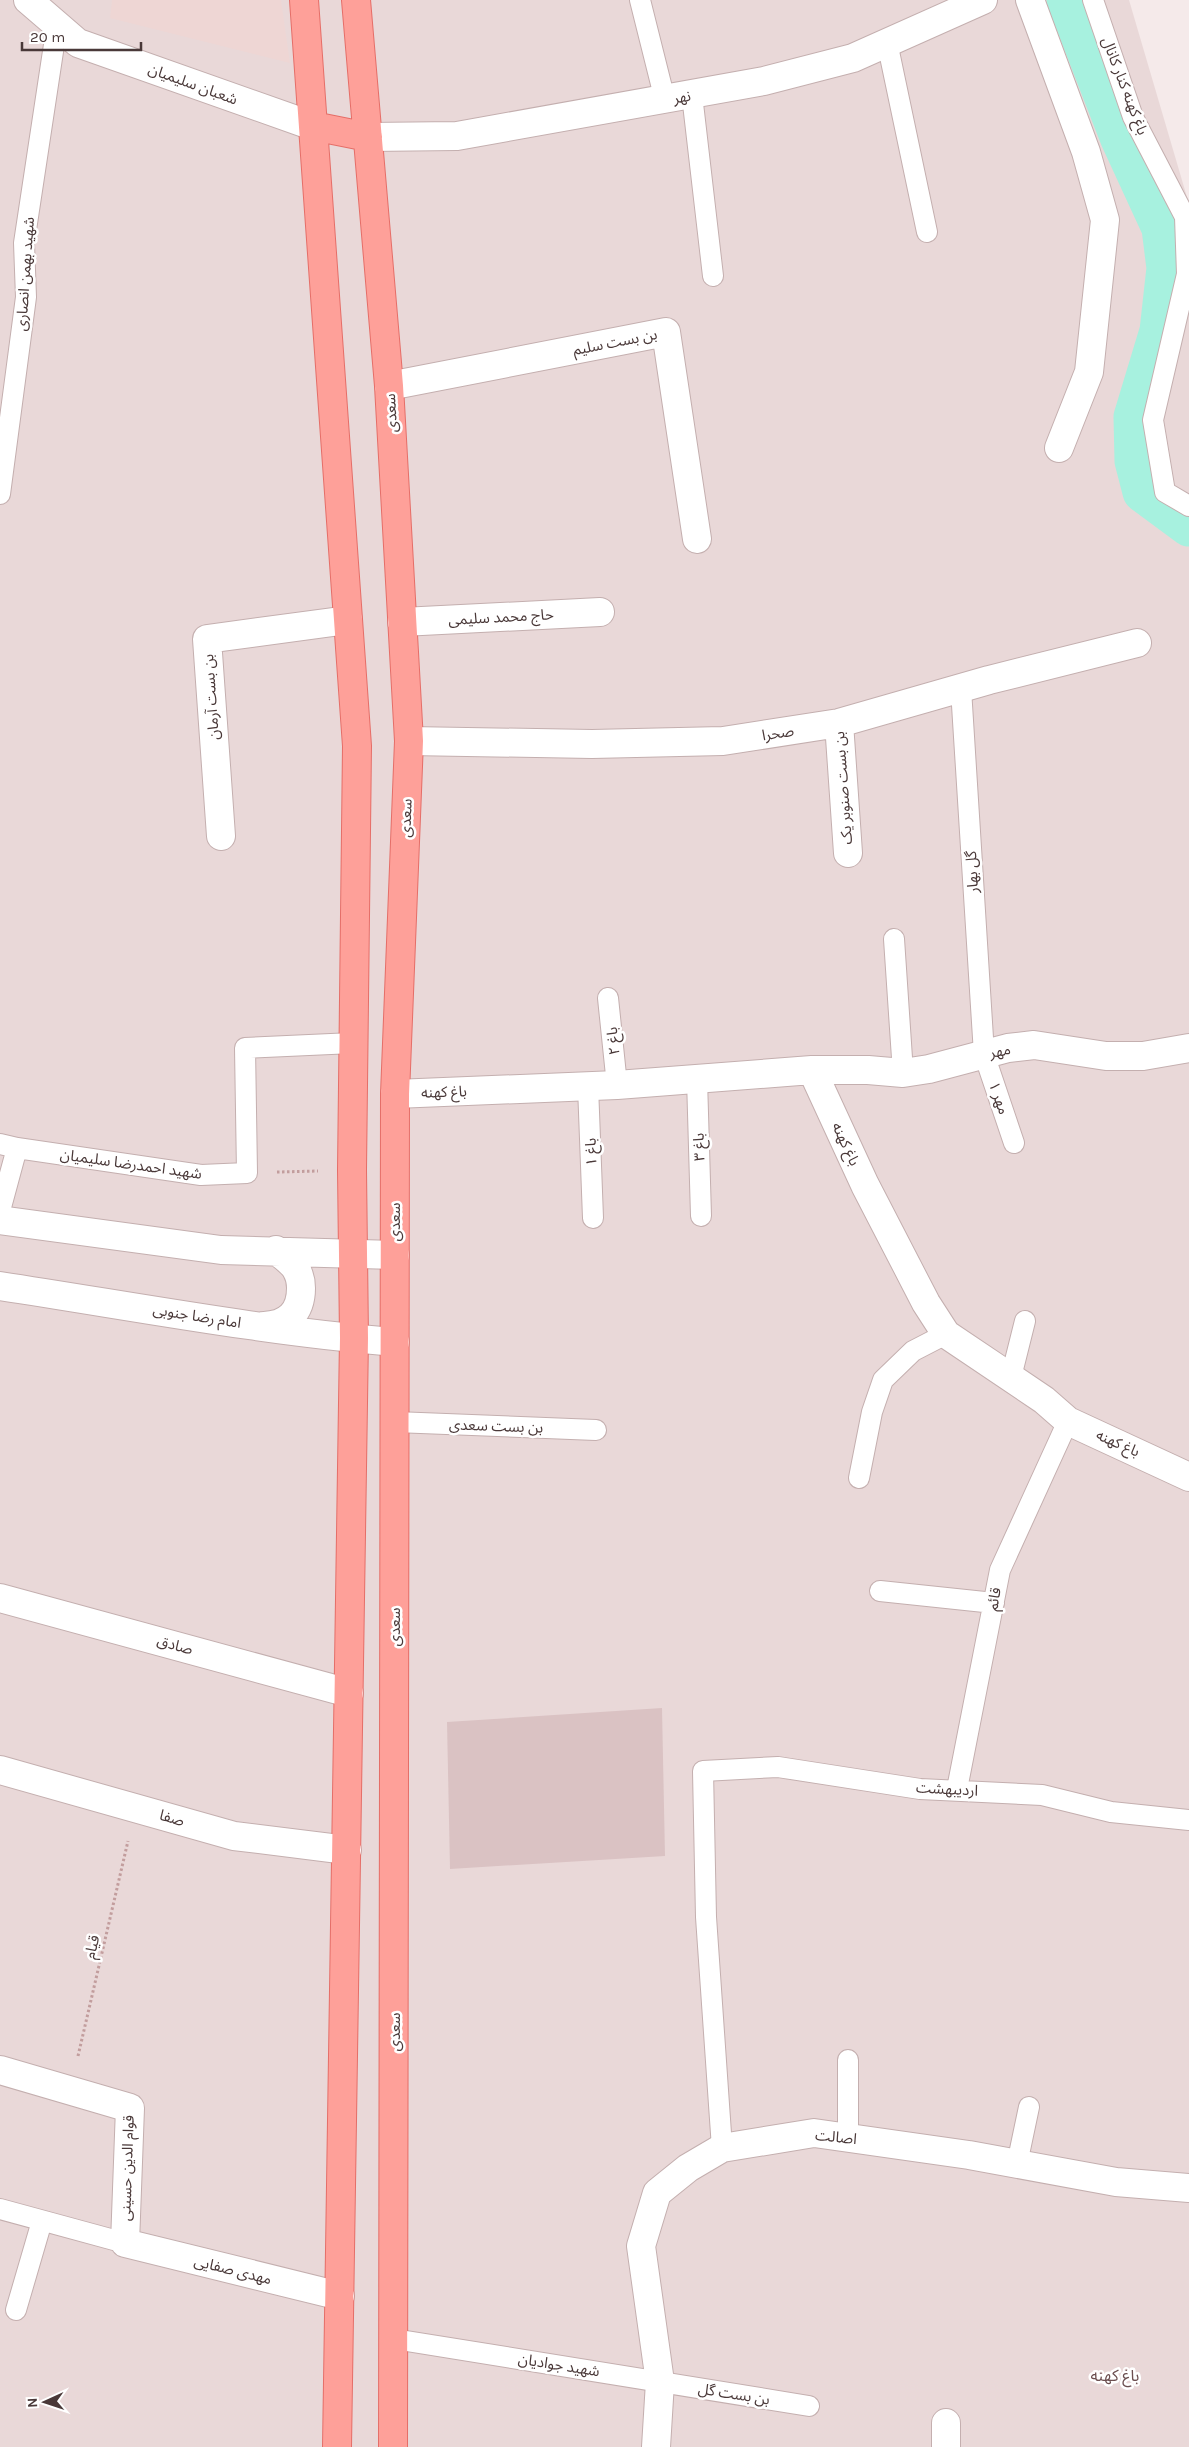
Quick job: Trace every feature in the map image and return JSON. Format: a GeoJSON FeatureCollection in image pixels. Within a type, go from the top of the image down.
{"type":"FeatureCollection","features":[{"type":"Feature","properties":{"kind":"main road"},"geometry":{"type":"LineString","coordinates":[[304,0],[357,746],[352,1170],[355,1254],[337,2447]]}},
{"type":"Feature","properties":{"kind":"main road","name":"سعدی"},"geometry":{"type":"LineString","coordinates":[[356,0],[389,386],[409,740],[395,1094],[394,2447]]}},
{"type":"Feature","properties":{"kind":"main road"},"geometry":{"type":"LineString","coordinates":[[313,126],[368,137]]}},
{"type":"Feature","properties":{"kind":"street","name":"شعبان سلیمیان"},"geometry":{"type":"LineString","coordinates":[[28,0],[78,43],[313,126]]}},
{"type":"Feature","properties":{"kind":"street","name":"نهر"},"geometry":{"type":"LineString","coordinates":[[368,137],[457,136],[764,82],[853,58],[982,0]]}},
{"type":"Feature","properties":{"kind":"street"},"geometry":{"type":"LineString","coordinates":[[1030,0],[1086,152],[1106,220],[1089,372],[1058,448]]}},
{"type":"Feature","properties":{"kind":"street","name":"بن بست سلیم"},"geometry":{"type":"LineString","coordinates":[[389,386],[666,332],[697,538]]}},
{"type":"Feature","properties":{"kind":"street","name":"حاج محمد سلیمی"},"geometry":{"type":"LineString","coordinates":[[402,622],[600,612]]}},
{"type":"Feature","properties":{"kind":"street","name":"بن بست آرمان"},"geometry":{"type":"LineString","coordinates":[[221,836],[207,639],[348,620]]}},
{"type":"Feature","properties":{"kind":"street","name":"صحرا"},"geometry":{"type":"LineString","coordinates":[[409,740],[592,744],[723,742],[839,723],[961,689],[1137,644]]}},
{"type":"Feature","properties":{"kind":"street","name":"بن بست صنوبر یک"},"geometry":{"type":"LineString","coordinates":[[839,723],[848,853]]}},
{"type":"Feature","properties":{"kind":"street","name":"مهر"},"geometry":{"type":"LineString","coordinates":[[812,1070],[868,1070],[903,1073],[929,1069],[984,1054],[1034,1045],[1106,1056],[1143,1056],[1189,1048]]}},
{"type":"Feature","properties":{"kind":"street","name":"باغ کهنه"},"geometry":{"type":"LineString","coordinates":[[395,1094],[617,1085],[812,1070],[865,1185],[926,1303],[946,1334],[1044,1400],[1068,1421],[1189,1477]]}},
{"type":"Feature","properties":{"kind":"street"},"geometry":{"type":"LineString","coordinates":[[0,1220],[221,1250],[276,1250],[395,1255]]}},
{"type":"Feature","properties":{"kind":"street"},"geometry":{"type":"LineString","coordinates":[[255,1327],[274,1326],[287,1321],[295,1314],[301,1297],[300,1282],[296,1269],[276,1250]]}},
{"type":"Feature","properties":{"kind":"street","name":"امام رضا جنوبی"},"geometry":{"type":"LineString","coordinates":[[0,1286],[255,1327],[395,1342]]}},
{"type":"Feature","properties":{"kind":"street","name":"صادق"},"geometry":{"type":"LineString","coordinates":[[0,1598],[349,1693]]}},
{"type":"Feature","properties":{"kind":"street","name":"صفا"},"geometry":{"type":"LineString","coordinates":[[0,1770],[234,1836],[347,1850]]}},
{"type":"Feature","properties":{"kind":"street","name":"قوام الدین حسینی"},"geometry":{"type":"LineString","coordinates":[[0,2070],[130,2108],[125,2243]]}},
{"type":"Feature","properties":{"kind":"street","name":"اصالت"},"geometry":{"type":"LineString","coordinates":[[660,2382],[641,2246],[657,2193],[688,2168],[722,2148],[814,2133],[1018,2164],[1116,2182],[1189,2188]]}},
{"type":"Feature","properties":{"kind":"street","name":"مهدی صفایی"},"geometry":{"type":"LineString","coordinates":[[125,2243],[340,2296]]}},
{"type":"Feature","properties":{"kind":"street"},"geometry":{"type":"LineString","coordinates":[[656,2447],[660,2382]]}},
{"type":"Feature","properties":{"kind":"lane"},"geometry":{"type":"LineString","coordinates":[[640,0],[665,100]]}},
{"type":"Feature","properties":{"kind":"lane","name":"باغ کهنه کنار کانال"},"geometry":{"type":"LineString","coordinates":[[1093,0],[1133,117],[1185,217],[1187,274],[1153,420],[1165,492],[1189,506]]}},
{"type":"Feature","properties":{"kind":"lane","name":"شهید بهمن انصاری"},"geometry":{"type":"LineString","coordinates":[[0,494],[26,297],[24,243],[57,25]]}},
{"type":"Feature","properties":{"kind":"lane"},"geometry":{"type":"LineString","coordinates":[[887,42],[927,232]]}},
{"type":"Feature","properties":{"kind":"lane"},"geometry":{"type":"LineString","coordinates":[[692,95],[714,276]]}},
{"type":"Feature","properties":{"kind":"lane","name":"گل بهار"},"geometry":{"type":"LineString","coordinates":[[961,689],[984,1054]]}},
{"type":"Feature","properties":{"kind":"lane"},"geometry":{"type":"LineString","coordinates":[[894,939],[903,1073]]}},
{"type":"Feature","properties":{"kind":"lane","name":"باغ ۲"},"geometry":{"type":"LineString","coordinates":[[608,998],[617,1085]]}},
{"type":"Feature","properties":{"kind":"lane"},"geometry":{"type":"LineString","coordinates":[[246,1173],[245,1048],[354,1043]]}},
{"type":"Feature","properties":{"kind":"lane","name":"مهر ۱"},"geometry":{"type":"LineString","coordinates":[[984,1054],[1014,1143]]}},
{"type":"Feature","properties":{"kind":"lane","name":"باغ ۳"},"geometry":{"type":"LineString","coordinates":[[697,1078],[701,1216]]}},
{"type":"Feature","properties":{"kind":"lane","name":"باغ ۱"},"geometry":{"type":"LineString","coordinates":[[588,1086],[594,1218]]}},
{"type":"Feature","properties":{"kind":"lane"},"geometry":{"type":"LineString","coordinates":[[0,1211],[8,1146]]}},
{"type":"Feature","properties":{"kind":"lane","name":"شهید احمدرضا سلیمیان"},"geometry":{"type":"LineString","coordinates":[[8,1146],[201,1175],[246,1173]]}},
{"type":"Feature","properties":{"kind":"lane"},"geometry":{"type":"LineString","coordinates":[[1011,1378],[1025,1321]]}},
{"type":"Feature","properties":{"kind":"lane"},"geometry":{"type":"LineString","coordinates":[[859,1478],[872,1412],[883,1380],[913,1351],[946,1334]]}},
{"type":"Feature","properties":{"kind":"lane","name":"قائم"},"geometry":{"type":"LineString","coordinates":[[958,1789],[1000,1570],[1068,1421]]}},
{"type":"Feature","properties":{"kind":"lane","name":"بن بست سعدی"},"geometry":{"type":"LineString","coordinates":[[395,1422],[596,1430]]}},
{"type":"Feature","properties":{"kind":"lane"},"geometry":{"type":"LineString","coordinates":[[880,1592],[994,1603]]}},
{"type":"Feature","properties":{"kind":"lane","name":"اردیبهشت"},"geometry":{"type":"LineString","coordinates":[[722,2148],[706,1917],[703,1771],[778,1767],[920,1789],[958,1789],[1042,1795],[1111,1812],[1189,1820]]}},
{"type":"Feature","properties":{"kind":"lane"},"geometry":{"type":"LineString","coordinates":[[848,2060],[848,2138]]}},
{"type":"Feature","properties":{"kind":"lane"},"geometry":{"type":"LineString","coordinates":[[1018,2164],[1029,2107]]}},
{"type":"Feature","properties":{"kind":"lane"},"geometry":{"type":"LineString","coordinates":[[0,2209],[125,2243]]}},
{"type":"Feature","properties":{"kind":"lane"},"geometry":{"type":"LineString","coordinates":[[16,2310],[42,2221]]}},
{"type":"Feature","properties":{"kind":"lane","name":"شهید جوادیان"},"geometry":{"type":"LineString","coordinates":[[394,2339],[660,2382]]}},
{"type":"Feature","properties":{"kind":"lane","name":"بن بست گل"},"geometry":{"type":"LineString","coordinates":[[660,2382],[809,2406]]}},
{"type":"Feature","properties":{"kind":"path"},"geometry":{"type":"LineString","coordinates":[[246,1173],[352,1170]]}},
{"type":"Feature","properties":{"kind":"path","name":"قیام"},"geometry":{"type":"LineString","coordinates":[[70,2091],[136,1808]]}},
{"type":"Feature","properties":{"kind":"shaded area"},"geometry":{"type":"Polygon","coordinates":[[[0,0],[1129,0],[1189,204],[1189,2447],[0,2447],[0,0]]]}},
{"type":"Feature","properties":{"kind":"shaded area"},"geometry":{"type":"Polygon","coordinates":[[[112,0],[281,0],[290,63],[110,18],[112,0]]]}},
{"type":"Feature","properties":{"kind":"building"},"geometry":{"type":"Polygon","coordinates":[[[662,1708],[665,1856],[450,1869],[447,1722],[662,1708]]]}},
{"type":"Feature","properties":{"kind":"waterway"},"geometry":{"type":"LineString","coordinates":[[1067,0],[1121,139],[1162,228],[1167,268],[1160,331],[1134,417],[1135,461],[1143,492],[1189,526]]}},
{"type":"Feature","properties":{"kind":"district","name":"باغ کهنه"},"geometry":{"type":"Point","coordinates":[1115,2375]}}]}
